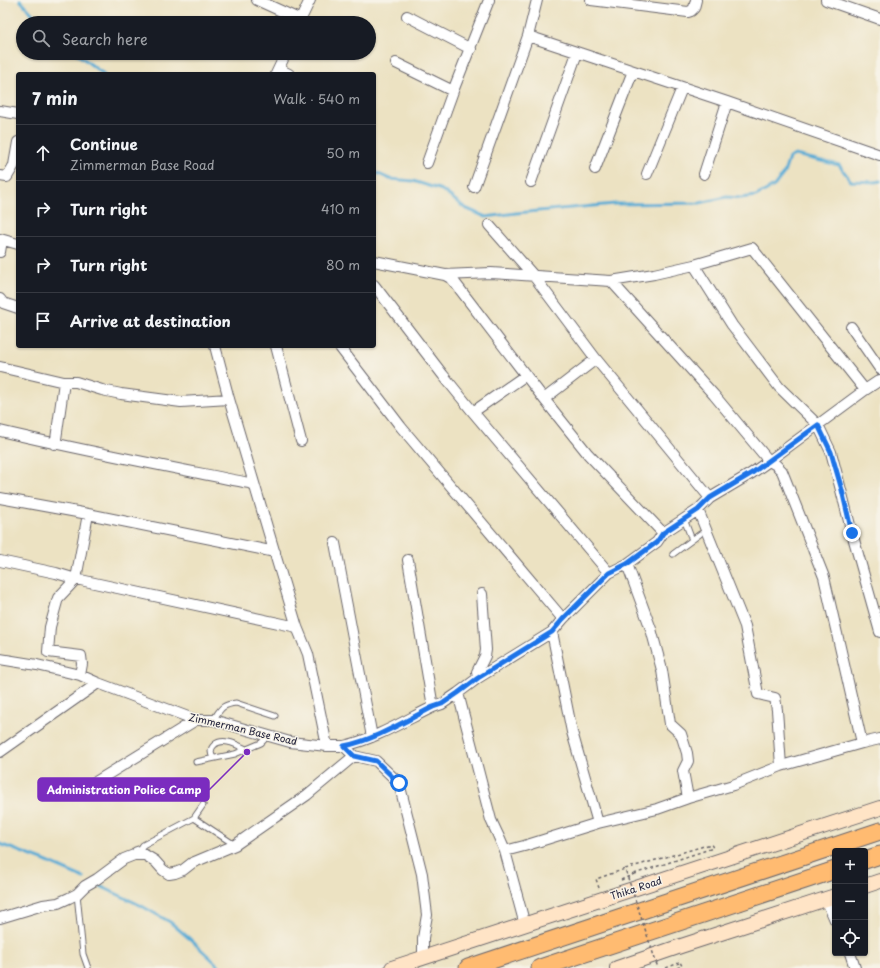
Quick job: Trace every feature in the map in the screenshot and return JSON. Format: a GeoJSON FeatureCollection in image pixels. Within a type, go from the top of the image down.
{"type":"FeatureCollection","features":[{"type":"Feature","properties":{"kind":"highway"},"geometry":{"type":"LineString","coordinates":[[468,968],[880,831]]}},
{"type":"Feature","properties":{"kind":"highway"},"geometry":{"type":"LineString","coordinates":[[868,859],[880,856]]}},
{"type":"Feature","properties":{"kind":"highway"},"geometry":{"type":"LineString","coordinates":[[540,968],[832,871]]}},
{"type":"Feature","properties":{"kind":"main road","name":"Thika Road"},"geometry":{"type":"LineString","coordinates":[[392,968],[880,808]]}},
{"type":"Feature","properties":{"kind":"main road"},"geometry":{"type":"LineString","coordinates":[[868,885],[880,881]]}},
{"type":"Feature","properties":{"kind":"main road"},"geometry":{"type":"LineString","coordinates":[[617,968],[831,897]]}},
{"type":"Feature","properties":{"kind":"street"},"geometry":{"type":"LineString","coordinates":[[257,0],[288,16]]}},
{"type":"Feature","properties":{"kind":"street"},"geometry":{"type":"LineString","coordinates":[[303,16],[310,0]]}},
{"type":"Feature","properties":{"kind":"street"},"geometry":{"type":"LineString","coordinates":[[427,163],[489,0]]}},
{"type":"Feature","properties":{"kind":"street"},"geometry":{"type":"LineString","coordinates":[[474,187],[528,36],[537,0]]}},
{"type":"Feature","properties":{"kind":"street"},"geometry":{"type":"LineString","coordinates":[[591,0],[688,12],[694,8],[696,0]]}},
{"type":"Feature","properties":{"kind":"street"},"geometry":{"type":"LineString","coordinates":[[826,0],[880,19]]}},
{"type":"Feature","properties":{"kind":"street"},"geometry":{"type":"LineString","coordinates":[[407,16],[470,49]]}},
{"type":"Feature","properties":{"kind":"street"},"geometry":{"type":"LineString","coordinates":[[528,36],[727,102],[880,155]]}},
{"type":"Feature","properties":{"kind":"street"},"geometry":{"type":"LineString","coordinates":[[531,182],[577,53]]}},
{"type":"Feature","properties":{"kind":"street"},"geometry":{"type":"LineString","coordinates":[[277,71],[282,60]]}},
{"type":"Feature","properties":{"kind":"street"},"geometry":{"type":"LineString","coordinates":[[396,63],[453,92]]}},
{"type":"Feature","properties":{"kind":"street"},"geometry":{"type":"LineString","coordinates":[[595,169],[633,71]]}},
{"type":"Feature","properties":{"kind":"street"},"geometry":{"type":"LineString","coordinates":[[647,174],[682,88]]}},
{"type":"Feature","properties":{"kind":"street"},"geometry":{"type":"LineString","coordinates":[[704,174],[727,102]]}},
{"type":"Feature","properties":{"kind":"street"},"geometry":{"type":"LineString","coordinates":[[0,111],[16,114]]}},
{"type":"Feature","properties":{"kind":"street"},"geometry":{"type":"LineString","coordinates":[[16,153],[14,164],[4,177],[16,179]]}},
{"type":"Feature","properties":{"kind":"street"},"geometry":{"type":"LineString","coordinates":[[489,224],[533,275],[596,359],[710,498]]}},
{"type":"Feature","properties":{"kind":"street"},"geometry":{"type":"LineString","coordinates":[[0,252],[1,240],[16,244]]}},
{"type":"Feature","properties":{"kind":"street"},"geometry":{"type":"LineString","coordinates":[[376,261],[445,274],[491,273],[611,281],[654,274],[694,265],[752,248],[865,390]]}},
{"type":"Feature","properties":{"kind":"street"},"geometry":{"type":"LineString","coordinates":[[694,265],[732,325],[779,387],[818,425],[831,452],[880,632]]}},
{"type":"Feature","properties":{"kind":"street"},"geometry":{"type":"LineString","coordinates":[[445,274],[452,279],[588,454],[663,533]]}},
{"type":"Feature","properties":{"kind":"street"},"geometry":{"type":"LineString","coordinates":[[611,281],[714,395],[769,461],[782,471],[824,577],[862,743]]}},
{"type":"Feature","properties":{"kind":"street"},"geometry":{"type":"LineString","coordinates":[[376,288],[473,412],[609,573]]}},
{"type":"Feature","properties":{"kind":"street"},"geometry":{"type":"LineString","coordinates":[[0,299],[3,303],[16,307]]}},
{"type":"Feature","properties":{"kind":"street"},"geometry":{"type":"LineString","coordinates":[[851,327],[880,369]]}},
{"type":"Feature","properties":{"kind":"street"},"geometry":{"type":"LineString","coordinates":[[215,348],[274,552],[297,627],[308,654],[327,746]]}},
{"type":"Feature","properties":{"kind":"street"},"geometry":{"type":"LineString","coordinates":[[277,348],[301,442]]}},
{"type":"Feature","properties":{"kind":"street"},"geometry":{"type":"LineString","coordinates":[[341,348],[401,426],[563,619]]}},
{"type":"Feature","properties":{"kind":"street"},"geometry":{"type":"LineString","coordinates":[[544,399],[596,359]]}},
{"type":"Feature","properties":{"kind":"street"},"geometry":{"type":"LineString","coordinates":[[0,367],[64,382],[76,382],[121,394],[181,402],[229,399]]}},
{"type":"Feature","properties":{"kind":"street"},"geometry":{"type":"LineString","coordinates":[[473,412],[526,374]]}},
{"type":"Feature","properties":{"kind":"street","name":"Zimmerman Base Road"},"geometry":{"type":"LineString","coordinates":[[0,659],[37,665],[80,675],[196,720],[213,720],[290,742],[327,746],[344,746],[357,743],[442,704],[478,678],[552,632],[609,573],[627,564],[657,542],[663,533],[698,510],[710,498],[752,473],[880,380]]}},
{"type":"Feature","properties":{"kind":"street"},"geometry":{"type":"LineString","coordinates":[[54,444],[64,382]]}},
{"type":"Feature","properties":{"kind":"street"},"geometry":{"type":"LineString","coordinates":[[0,431],[54,444],[254,484]]}},
{"type":"Feature","properties":{"kind":"street"},"geometry":{"type":"LineString","coordinates":[[0,498],[88,514],[274,552]]}},
{"type":"Feature","properties":{"kind":"street"},"geometry":{"type":"LineString","coordinates":[[698,510],[745,626],[758,694],[775,698],[781,766]]}},
{"type":"Feature","properties":{"kind":"street"},"geometry":{"type":"LineString","coordinates":[[80,675],[82,664],[81,656],[48,652],[50,627],[58,598],[76,579],[88,514]]}},
{"type":"Feature","properties":{"kind":"street"},"geometry":{"type":"LineString","coordinates":[[335,543],[372,737]]}},
{"type":"Feature","properties":{"kind":"street"},"geometry":{"type":"LineString","coordinates":[[408,560],[433,707]]}},
{"type":"Feature","properties":{"kind":"street"},"geometry":{"type":"LineString","coordinates":[[0,561],[297,627]]}},
{"type":"Feature","properties":{"kind":"street"},"geometry":{"type":"LineString","coordinates":[[627,564],[651,629],[662,670],[670,724],[681,734],[687,754],[688,760],[683,771],[688,798]]}},
{"type":"Feature","properties":{"kind":"street"},"geometry":{"type":"LineString","coordinates":[[478,678],[477,672],[485,656],[486,650],[482,594]]}},
{"type":"Feature","properties":{"kind":"street"},"geometry":{"type":"LineString","coordinates":[[552,632],[572,732],[598,823]]}},
{"type":"Feature","properties":{"kind":"street"},"geometry":{"type":"LineString","coordinates":[[0,752],[98,683]]}},
{"type":"Feature","properties":{"kind":"street"},"geometry":{"type":"LineString","coordinates":[[458,693],[491,820],[504,852],[525,925]]}},
{"type":"Feature","properties":{"kind":"street"},"geometry":{"type":"LineString","coordinates":[[89,786],[196,720]]}},
{"type":"Feature","properties":{"kind":"street"},"geometry":{"type":"LineString","coordinates":[[504,852],[598,823],[657,809],[733,785],[781,766],[880,739]]}},
{"type":"Feature","properties":{"kind":"street"},"geometry":{"type":"LineString","coordinates":[[344,746],[354,756],[376,761],[399,783],[422,874],[427,915],[423,938],[423,958]]}},
{"type":"Feature","properties":{"kind":"street"},"geometry":{"type":"LineString","coordinates":[[0,918],[43,905],[58,903],[77,894],[85,886],[124,859],[134,855],[145,855],[155,861],[163,870],[170,874],[183,870],[192,863],[235,845],[307,795],[354,756]]}},
{"type":"Feature","properties":{"kind":"street"},"geometry":{"type":"LineString","coordinates":[[851,956],[855,968]]}},
{"type":"Feature","properties":{"kind":"lane"},"geometry":{"type":"LineString","coordinates":[[684,519],[692,540]]}},
{"type":"Feature","properties":{"kind":"lane"},"geometry":{"type":"LineString","coordinates":[[673,554],[700,534]]}},
{"type":"Feature","properties":{"kind":"lane"},"geometry":{"type":"LineString","coordinates":[[213,720],[222,707],[236,703],[275,716]]}},
{"type":"Feature","properties":{"kind":"lane"},"geometry":{"type":"LineString","coordinates":[[196,762],[235,754],[246,748],[261,743],[266,735]]}},
{"type":"Feature","properties":{"kind":"lane"},"geometry":{"type":"LineString","coordinates":[[213,758],[211,753],[212,746],[219,742],[228,742],[246,748]]}},
{"type":"Feature","properties":{"kind":"lane"},"geometry":{"type":"LineString","coordinates":[[134,855],[135,850],[141,848],[143,845],[194,818],[203,805]]}},
{"type":"Feature","properties":{"kind":"lane"},"geometry":{"type":"LineString","coordinates":[[194,818],[235,845]]}},
{"type":"Feature","properties":{"kind":"lane"},"geometry":{"type":"LineString","coordinates":[[77,894],[83,954],[88,968]]}},
{"type":"Feature","properties":{"kind":"path"},"geometry":{"type":"LineString","coordinates":[[604,886],[599,889],[596,879],[711,844],[713,848],[634,874],[615,882]]}},
{"type":"Feature","properties":{"kind":"path"},"geometry":{"type":"LineString","coordinates":[[625,869],[658,968]]}},
{"type":"Feature","properties":{"kind":"path"},"geometry":{"type":"LineString","coordinates":[[666,968],[680,963]]}},
{"type":"Feature","properties":{"kind":"path"},"geometry":{"type":"LineString","coordinates":[[676,968],[682,966]]}},
{"type":"Feature","properties":{"kind":"waterway"},"geometry":{"type":"LineString","coordinates":[[20,0],[35,16]]}},
{"type":"Feature","properties":{"kind":"waterway"},"geometry":{"type":"LineString","coordinates":[[85,60],[101,72]]}},
{"type":"Feature","properties":{"kind":"waterway"},"geometry":{"type":"LineString","coordinates":[[376,173],[390,179],[413,181],[442,190],[465,208],[486,217],[615,204],[700,203],[726,197],[741,198],[756,196],[774,186],[784,173],[789,158],[795,155],[839,165],[851,181],[880,181]]}},
{"type":"Feature","properties":{"kind":"waterway"},"geometry":{"type":"LineString","coordinates":[[0,844],[84,878]]}},
{"type":"Feature","properties":{"kind":"waterway"},"geometry":{"type":"LineString","coordinates":[[100,886],[140,905],[170,922],[221,968]]}},
{"type":"Feature","properties":{"kind":"place","name":"Administration Police Camp"},"geometry":{"type":"Point","coordinates":[247,752]}},
{"type":"Feature","properties":{"kind":"route"},"geometry":{"type":"LineString","coordinates":[[399,783],[376,761],[354,756],[344,746],[372,737],[442,704],[478,678],[552,632],[609,573],[627,564],[657,542],[663,533],[698,510],[710,498],[752,473],[818,425],[831,452],[852,533]]}}]}
